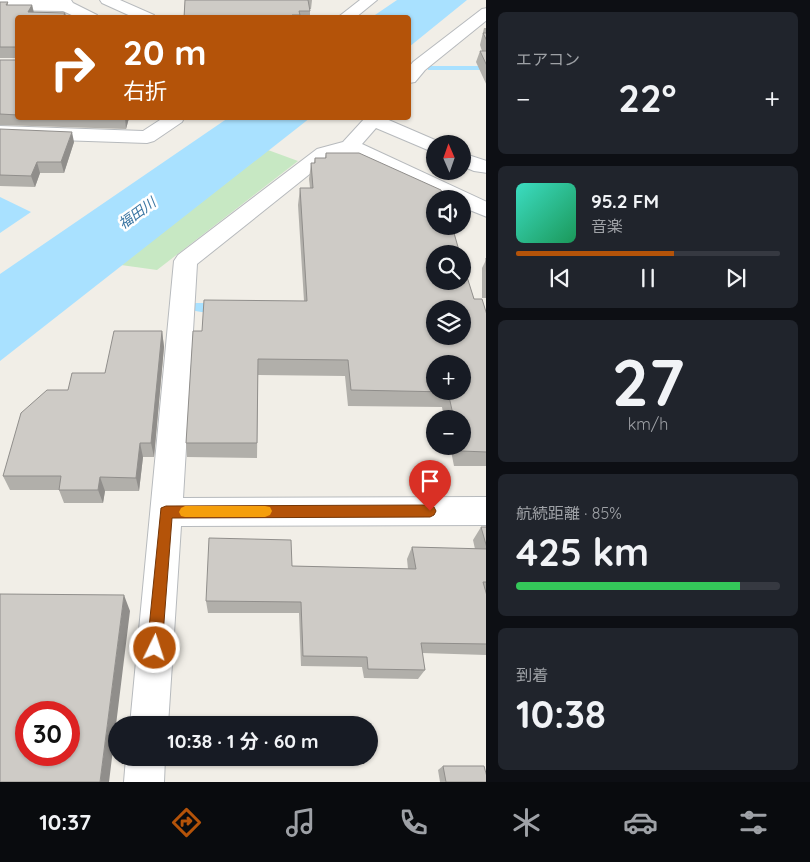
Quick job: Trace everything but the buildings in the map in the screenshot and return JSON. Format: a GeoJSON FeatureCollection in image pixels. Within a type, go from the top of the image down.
{"type":"FeatureCollection","features":[{"type":"Feature","properties":{"kind":"street"},"geometry":{"type":"LineString","coordinates":[[107,0],[142,15]]}},
{"type":"Feature","properties":{"kind":"street"},"geometry":{"type":"LineString","coordinates":[[348,15],[370,0]]}},
{"type":"Feature","properties":{"kind":"street"},"geometry":{"type":"LineString","coordinates":[[0,5],[65,3],[87,15]]}},
{"type":"Feature","properties":{"kind":"street"},"geometry":{"type":"LineString","coordinates":[[411,76],[419,66],[486,12]]}},
{"type":"Feature","properties":{"kind":"street"},"geometry":{"type":"LineString","coordinates":[[8,132],[147,137],[172,120]]}},
{"type":"Feature","properties":{"kind":"street"},"geometry":{"type":"LineString","coordinates":[[150,716],[186,261],[324,153],[350,146],[373,120]]}},
{"type":"Feature","properties":{"kind":"street"},"geometry":{"type":"LineString","coordinates":[[376,120],[426,143]]}},
{"type":"Feature","properties":{"kind":"street"},"geometry":{"type":"LineString","coordinates":[[350,146],[443,190]]}},
{"type":"Feature","properties":{"kind":"street"},"geometry":{"type":"LineString","coordinates":[[471,163],[485,168]]}},
{"type":"Feature","properties":{"kind":"street"},"geometry":{"type":"LineString","coordinates":[[471,203],[486,210]]}},
{"type":"Feature","properties":{"kind":"street"},"geometry":{"type":"LineString","coordinates":[[166,512],[486,511]]}},
{"type":"Feature","properties":{"kind":"street"},"geometry":{"type":"LineString","coordinates":[[144,782],[145,766]]}},
{"type":"Feature","properties":{"kind":"green space"},"geometry":{"type":"Polygon","coordinates":[[[268,150],[298,161],[157,270],[121,265],[268,150]]]}},
{"type":"Feature","properties":{"kind":"water"},"geometry":{"type":"Polygon","coordinates":[[[397,0],[467,0],[411,45],[411,15],[375,15],[397,0]]]}},
{"type":"Feature","properties":{"kind":"water","name":"福田川"},"geometry":{"type":"Polygon","coordinates":[[[225,120],[307,120],[0,361],[0,274],[225,120]]]}},
{"type":"Feature","properties":{"kind":"water"},"geometry":{"type":"Polygon","coordinates":[[[0,197],[31,212],[0,233],[0,197]]]}},
{"type":"Feature","properties":{"kind":"waterway"},"geometry":{"type":"LineString","coordinates":[[431,68],[486,68]]}},
{"type":"Feature","properties":{"kind":"waterway"},"geometry":{"type":"LineString","coordinates":[[194,307],[221,307]]}},
{"type":"Feature","properties":{"kind":"slow traffic"},"geometry":{"type":"LineString","coordinates":[[185,512],[265,511]]}},
{"type":"Feature","properties":{"kind":"route"},"geometry":{"type":"LineString","coordinates":[[155,648],[166,512],[430,511]]}}]}
